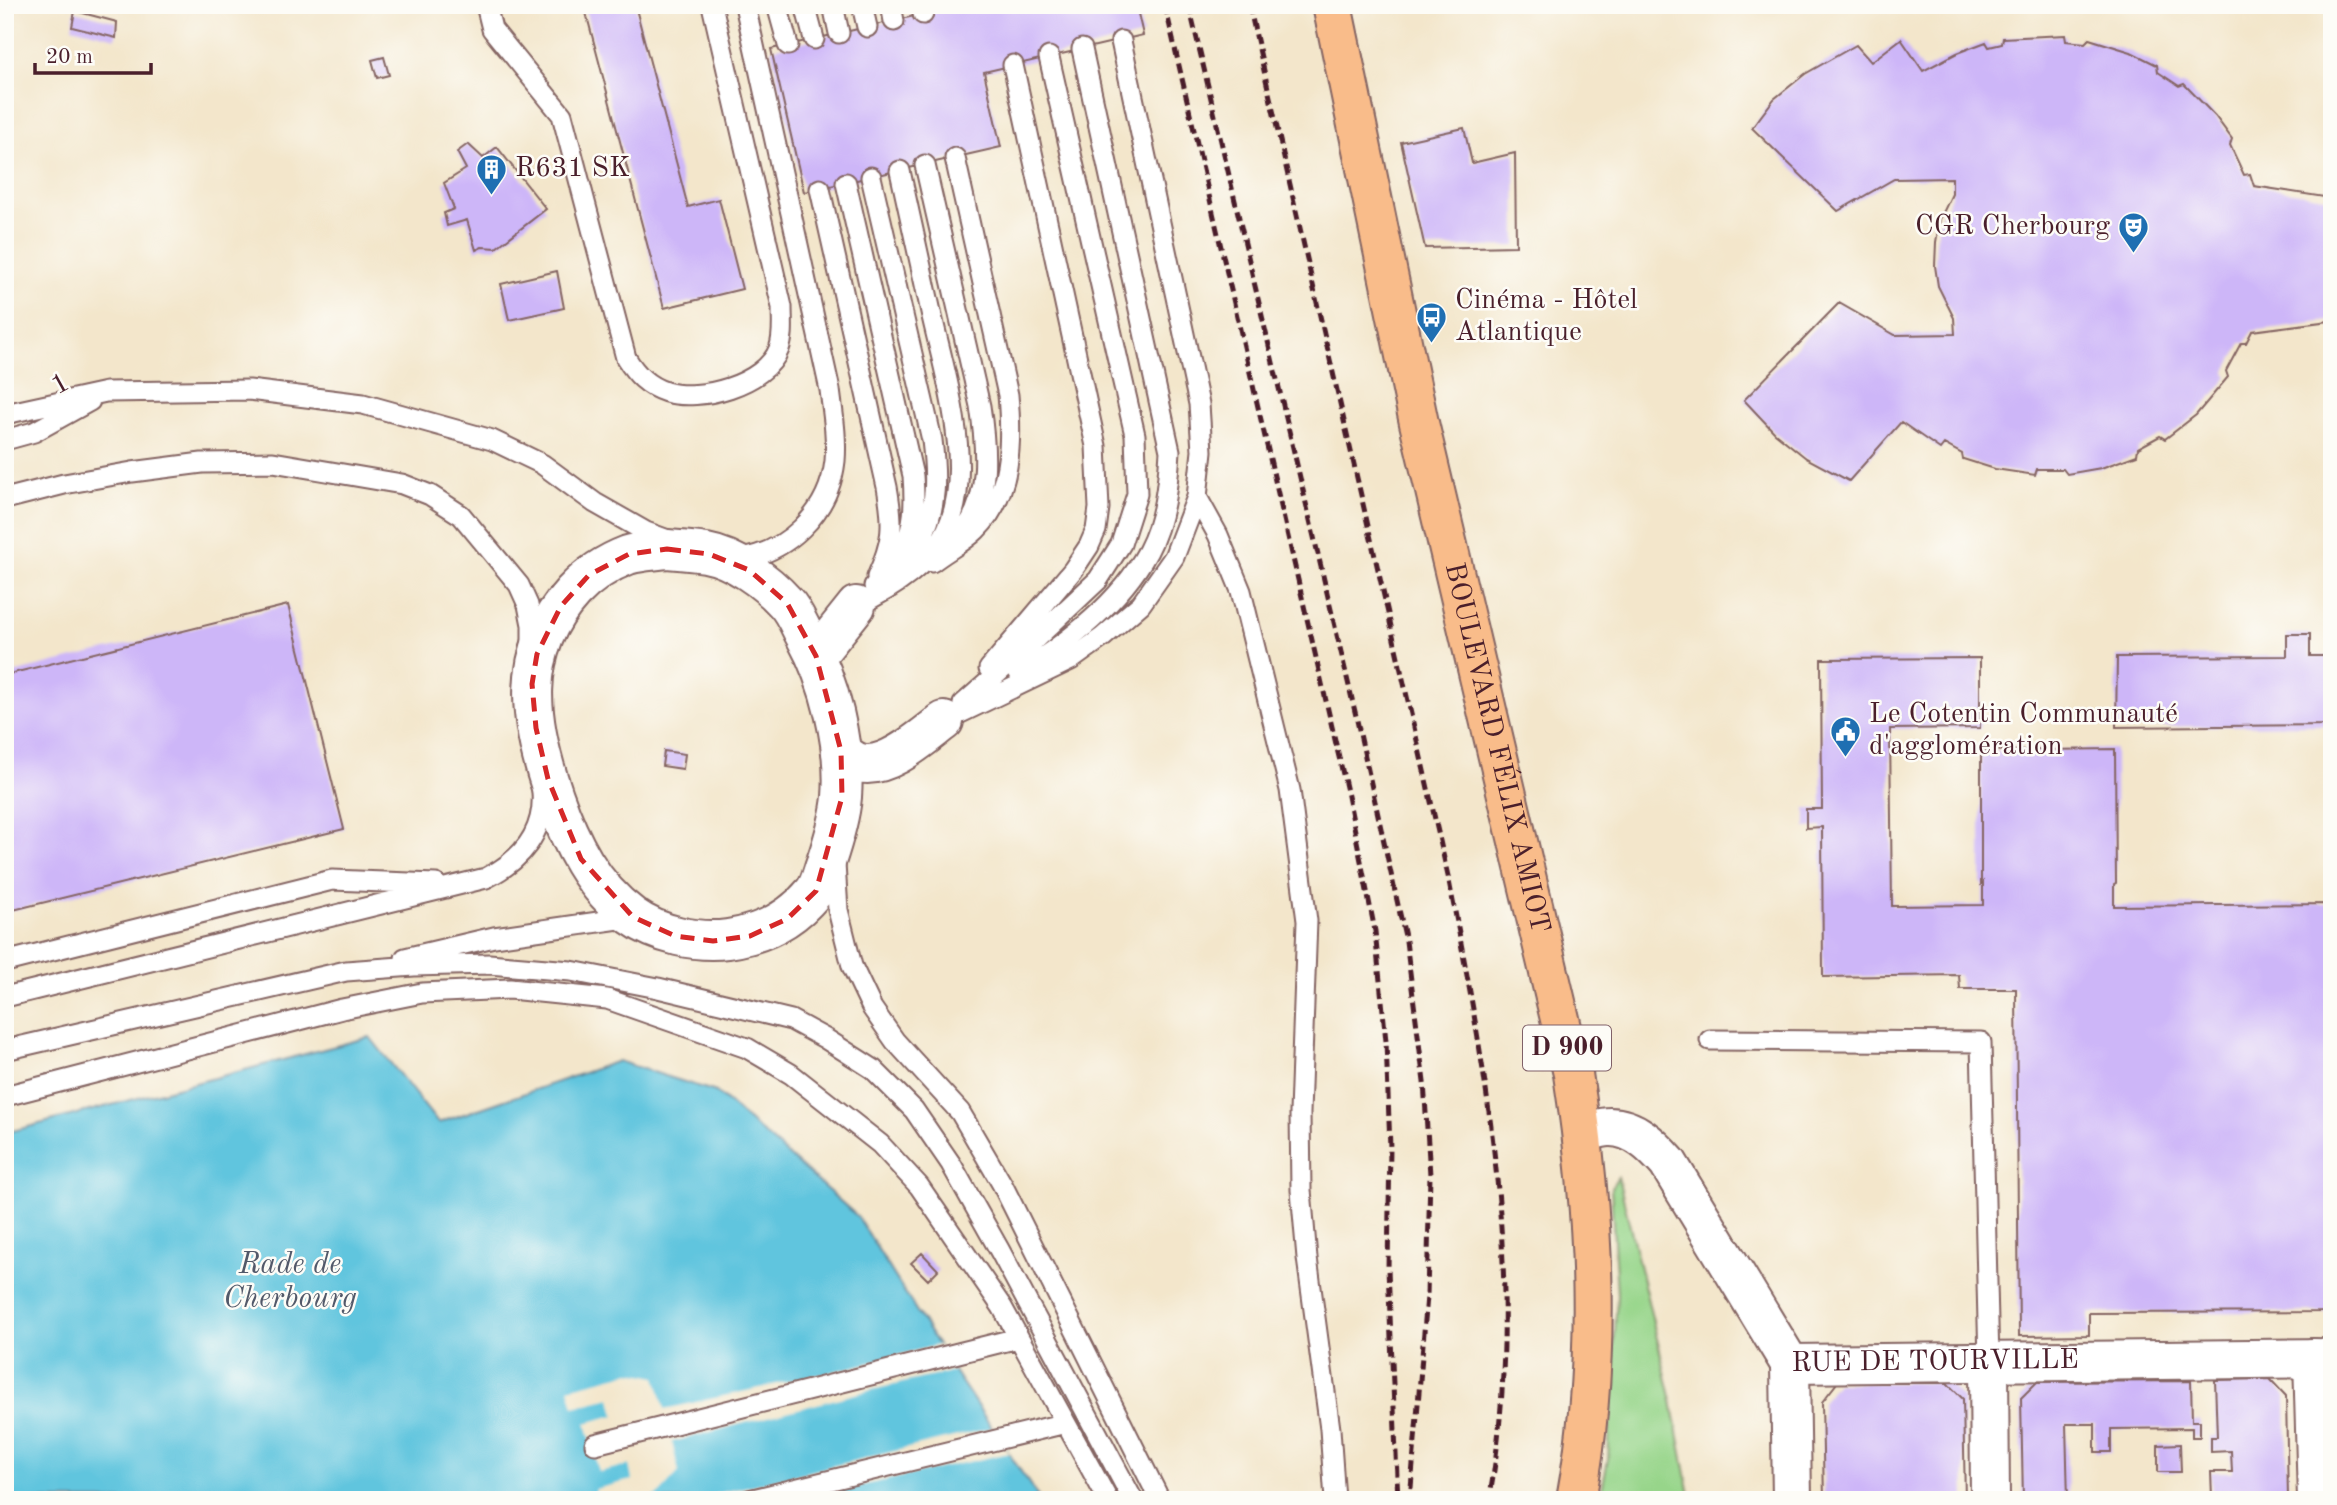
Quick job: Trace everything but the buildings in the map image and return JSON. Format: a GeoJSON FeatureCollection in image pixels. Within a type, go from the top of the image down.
{"type":"FeatureCollection","features":[{"type":"Feature","properties":{"kind":"main road","name":"BOULEVARD FÉLIX AMIOT"},"geometry":{"type":"LineString","coordinates":[[1332,5],[1419,423],[1564,1035],[1582,1133],[1594,1277],[1588,1415],[1576,1500]]}},
{"type":"Feature","properties":{"kind":"street"},"geometry":{"type":"LineString","coordinates":[[667,549],[717,557],[749,570],[787,603],[816,656],[829,693],[841,751],[842,797],[834,839],[816,891],[787,919],[751,936],[713,941],[675,936],[633,917],[603,889],[581,859],[548,779],[536,728],[532,684],[537,654],[547,628],[561,606],[589,575],[629,554],[667,549]]}},
{"type":"Feature","properties":{"kind":"street"},"geometry":{"type":"LineString","coordinates":[[816,656],[864,597]]}},
{"type":"Feature","properties":{"kind":"street"},"geometry":{"type":"LineString","coordinates":[[841,751],[862,764],[877,763],[910,747],[944,720]]}},
{"type":"Feature","properties":{"kind":"street","name":"RUE DE TOURVILLE"},"geometry":{"type":"LineString","coordinates":[[1582,1133],[1610,1127],[1626,1130],[1643,1138],[1657,1150],[1668,1163],[1790,1364],[2323,1358]]}},
{"type":"Feature","properties":{"kind":"street"},"geometry":{"type":"LineString","coordinates":[[2317,1500],[2323,1358]]}},
{"type":"Feature","properties":{"kind":"street"},"geometry":{"type":"LineString","coordinates":[[1989,1362],[1990,1500]]}},
{"type":"Feature","properties":{"kind":"street"},"geometry":{"type":"LineString","coordinates":[[1790,1364],[1792,1500]]}},
{"type":"Feature","properties":{"kind":"lane"},"geometry":{"type":"LineString","coordinates":[[486,5],[492,29],[562,115],[626,358],[636,374],[648,384],[666,392],[685,395],[734,386],[755,378],[779,350],[782,333],[782,307],[712,5]]}},
{"type":"Feature","properties":{"kind":"lane"},"geometry":{"type":"LineString","coordinates":[[5,414],[106,392],[249,390],[363,404],[492,440],[542,464],[595,503],[646,532],[717,557],[753,558],[774,550],[811,519],[826,497],[835,464],[835,442],[830,390],[745,5]]}},
{"type":"Feature","properties":{"kind":"lane"},"geometry":{"type":"LineString","coordinates":[[778,5],[788,45]]}},
{"type":"Feature","properties":{"kind":"lane"},"geometry":{"type":"LineString","coordinates":[[805,5],[814,39]]}},
{"type":"Feature","properties":{"kind":"lane"},"geometry":{"type":"LineString","coordinates":[[833,5],[839,33]]}},
{"type":"Feature","properties":{"kind":"lane"},"geometry":{"type":"LineString","coordinates":[[862,5],[867,27]]}},
{"type":"Feature","properties":{"kind":"lane"},"geometry":{"type":"LineString","coordinates":[[944,720],[1071,660],[1141,604],[1174,557],[1198,497],[1202,451],[1199,404],[1121,41]]}},
{"type":"Feature","properties":{"kind":"lane"},"geometry":{"type":"LineString","coordinates":[[944,720],[1060,648],[1117,594],[1148,551],[1159,522],[1168,483],[1170,451],[1082,49]]}},
{"type":"Feature","properties":{"kind":"lane"},"geometry":{"type":"LineString","coordinates":[[944,720],[1098,580],[1121,544],[1137,494],[1135,435],[1049,57]]}},
{"type":"Feature","properties":{"kind":"lane"},"geometry":{"type":"LineString","coordinates":[[944,720],[1073,570],[1093,538],[1099,508],[1096,446],[1013,65]]}},
{"type":"Feature","properties":{"kind":"lane"},"geometry":{"type":"LineString","coordinates":[[897,573],[932,562],[976,530],[990,512],[1004,483],[1010,454],[1008,396],[955,158]]}},
{"type":"Feature","properties":{"kind":"lane"},"geometry":{"type":"LineString","coordinates":[[925,165],[980,406],[985,439],[980,498],[968,526],[950,548]]}},
{"type":"Feature","properties":{"kind":"lane"},"geometry":{"type":"LineString","coordinates":[[897,573],[928,558],[944,536],[954,510],[959,473],[957,433],[900,171]]}},
{"type":"Feature","properties":{"kind":"lane"},"geometry":{"type":"LineString","coordinates":[[820,189],[892,518],[891,542],[864,597],[873,598],[897,573],[919,542],[929,521],[935,468],[932,440],[872,177]]}},
{"type":"Feature","properties":{"kind":"lane"},"geometry":{"type":"LineString","coordinates":[[846,183],[913,476],[915,504],[912,528],[897,573]]}},
{"type":"Feature","properties":{"kind":"lane","name":"1"},"geometry":{"type":"LineString","coordinates":[[5,440],[34,432],[106,392]]}},
{"type":"Feature","properties":{"kind":"lane"},"geometry":{"type":"LineString","coordinates":[[5,426],[65,400]]}},
{"type":"Feature","properties":{"kind":"lane"},"geometry":{"type":"LineString","coordinates":[[5,499],[64,484],[202,463],[273,462],[402,484],[430,495],[461,515],[519,585],[528,605],[532,625],[532,684]]}},
{"type":"Feature","properties":{"kind":"lane"},"geometry":{"type":"LineString","coordinates":[[1198,497],[1218,535],[1241,591],[1290,790],[1307,921],[1300,1113],[1301,1190],[1307,1258],[1330,1429],[1335,1500]]}},
{"type":"Feature","properties":{"kind":"lane"},"geometry":{"type":"LineString","coordinates":[[5,997],[462,885],[504,869],[520,856],[531,842],[543,805],[536,728]]}},
{"type":"Feature","properties":{"kind":"lane"},"geometry":{"type":"LineString","coordinates":[[834,839],[838,910],[852,966],[872,1008],[895,1041],[960,1112],[1002,1184],[1160,1500]]}},
{"type":"Feature","properties":{"kind":"lane"},"geometry":{"type":"LineString","coordinates":[[5,962],[332,880],[462,885]]}},
{"type":"Feature","properties":{"kind":"lane"},"geometry":{"type":"LineString","coordinates":[[5,1050],[494,937],[633,917]]}},
{"type":"Feature","properties":{"kind":"lane"},"geometry":{"type":"LineString","coordinates":[[346,971],[489,964],[570,971],[658,988],[791,1020],[873,1069],[914,1110],[951,1164],[1133,1500]]}},
{"type":"Feature","properties":{"kind":"lane"},"geometry":{"type":"LineString","coordinates":[[5,1096],[342,1009],[422,993],[510,989],[607,999],[747,1048],[792,1074],[888,1152],[919,1186],[1002,1307],[1108,1500]]}},
{"type":"Feature","properties":{"kind":"lane"},"geometry":{"type":"LineString","coordinates":[[1710,1040],[1980,1042],[1989,1362]]}},
{"type":"Feature","properties":{"kind":"lane"},"geometry":{"type":"LineString","coordinates":[[595,1444],[1018,1338]]}},
{"type":"Feature","properties":{"kind":"lane"},"geometry":{"type":"LineString","coordinates":[[749,1500],[1066,1423]]}},
{"type":"Feature","properties":{"kind":"highlighted area"},"geometry":{"type":"Polygon","coordinates":[[[667,549],[709,554],[749,570],[787,603],[816,656],[841,751],[842,797],[816,891],[787,919],[750,936],[713,941],[675,936],[633,917],[581,859],[548,779],[536,728],[532,684],[537,654],[561,606],[589,575],[629,554],[667,549]]]}},
{"type":"Feature","properties":{"kind":"green space"},"geometry":{"type":"Polygon","coordinates":[[[1618,1177],[1672,1401],[1691,1500],[1600,1500],[1608,1459],[1617,1295],[1611,1187],[1618,1177]]]}},
{"type":"Feature","properties":{"kind":"water","name":"Rade de Cherbourg"},"geometry":{"type":"Polygon","coordinates":[[[370,1037],[438,1123],[618,1061],[716,1092],[857,1216],[954,1371],[1040,1500],[5,1500],[5,1133],[370,1037]]]}},
{"type":"Feature","properties":{"kind":"pier"},"geometry":{"type":"Polygon","coordinates":[[[938,1345],[954,1371],[672,1442],[679,1472],[658,1495],[640,1500],[597,1500],[595,1489],[632,1480],[629,1465],[599,1472],[586,1423],[615,1415],[611,1398],[574,1407],[569,1388],[631,1372],[656,1377],[665,1409],[938,1345]]]}},
{"type":"Feature","properties":{"kind":"pier"},"geometry":{"type":"Polygon","coordinates":[[[991,1428],[1009,1453],[797,1500],[691,1500],[991,1428]]]}},
{"type":"Feature","properties":{"kind":"railway"},"geometry":{"type":"LineString","coordinates":[[1165,5],[1348,796],[1375,931],[1386,1041],[1390,1148],[1388,1269],[1398,1500]]}},
{"type":"Feature","properties":{"kind":"railway"},"geometry":{"type":"LineString","coordinates":[[1189,5],[1356,716],[1406,941],[1424,1082],[1430,1175],[1427,1296],[1410,1500]]}},
{"type":"Feature","properties":{"kind":"railway"},"geometry":{"type":"LineString","coordinates":[[1249,5],[1448,876],[1482,1061],[1498,1185],[1504,1310],[1501,1405],[1489,1500]]}},
{"type":"Feature","properties":{"kind":"place","name":"R631 SK"},"geometry":{"type":"Point","coordinates":[492,196]}},
{"type":"Feature","properties":{"kind":"place","name":"CGR Cherbourg"},"geometry":{"type":"Point","coordinates":[2133,254]}},
{"type":"Feature","properties":{"kind":"place","name":"Cinéma - Hôtel Atlantique"},"geometry":{"type":"Point","coordinates":[1432,344]}},
{"type":"Feature","properties":{"kind":"place","name":"Le Cotentin Communauté d'agglomération"},"geometry":{"type":"Point","coordinates":[1846,758]}}]}
